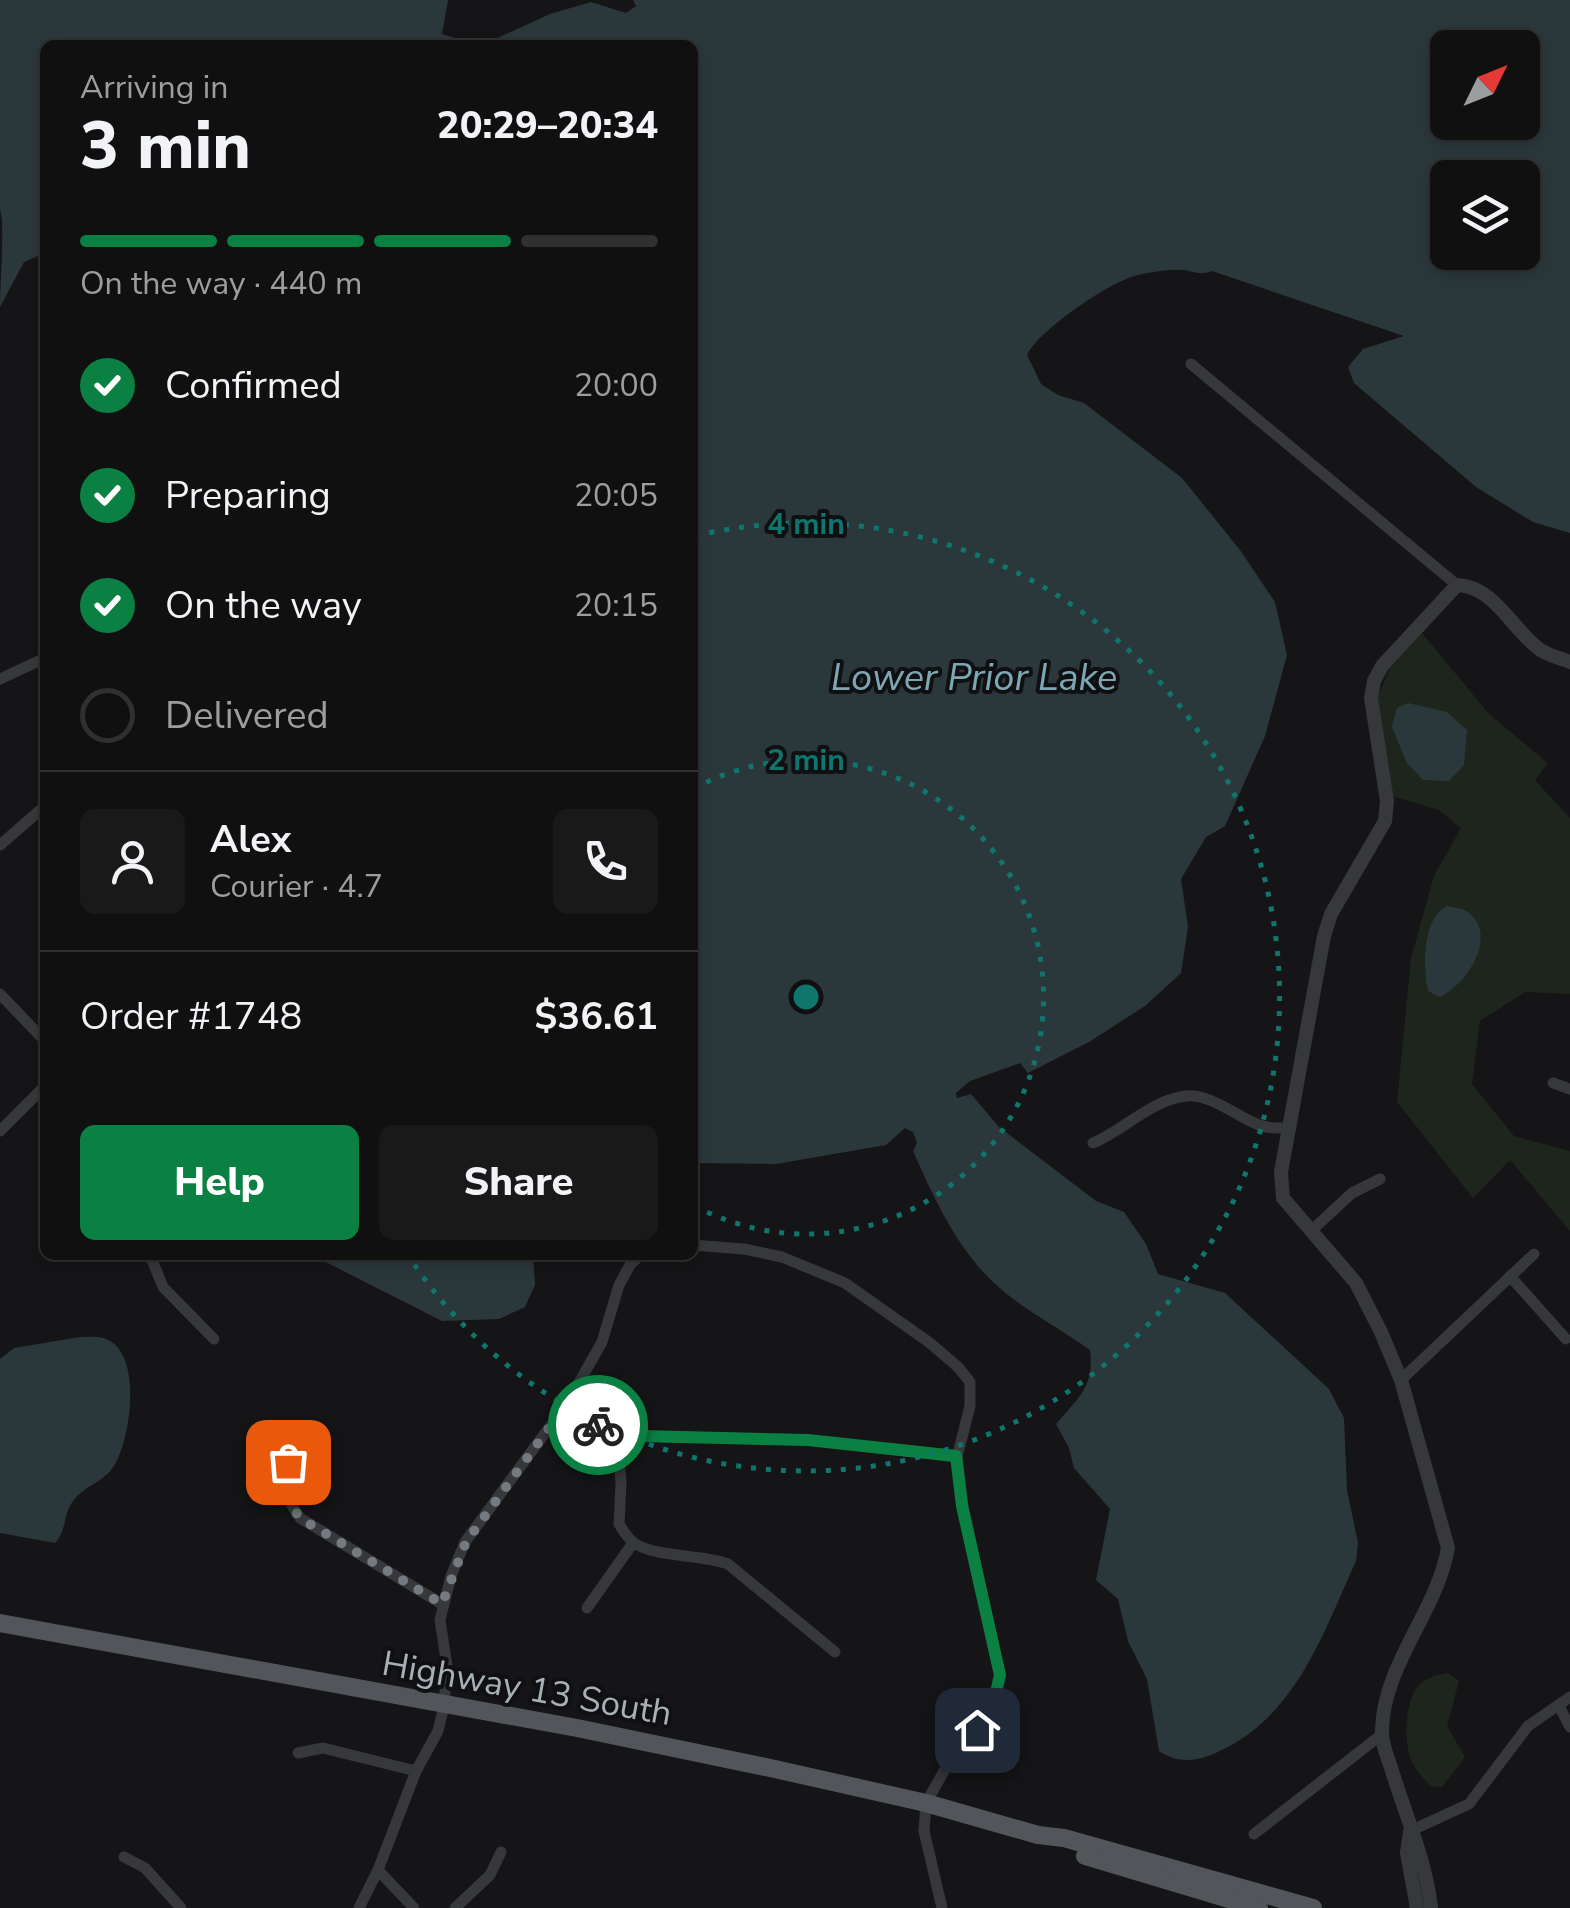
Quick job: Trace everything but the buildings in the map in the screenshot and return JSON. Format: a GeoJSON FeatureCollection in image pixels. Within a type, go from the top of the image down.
{"type":"FeatureCollection","features":[{"type":"Feature","properties":{"kind":"main road","name":"Highway 13 South"},"geometry":{"type":"LineString","coordinates":[[0,1623],[613,1736],[926,1803],[1259,1908]]}},
{"type":"Feature","properties":{"kind":"main road","name":"Highway 13 South"},"geometry":{"type":"LineString","coordinates":[[1038,1836],[1064,1838],[1313,1908]]}},
{"type":"Feature","properties":{"kind":"street"},"geometry":{"type":"LineString","coordinates":[[1191,364],[1457,585],[1483,592],[1536,647],[1569,659]]}},
{"type":"Feature","properties":{"kind":"street"},"geometry":{"type":"LineString","coordinates":[[1431,1908],[1423,1862],[1381,1735],[1390,1689],[1444,1572],[1448,1548],[1401,1380],[1382,1332],[1356,1284],[1283,1198],[1282,1172],[1324,936],[1331,914],[1385,821],[1387,801],[1371,698],[1374,681],[1382,666],[1457,585]]}},
{"type":"Feature","properties":{"kind":"street"},"geometry":{"type":"LineString","coordinates":[[0,679],[40,660]]}},
{"type":"Feature","properties":{"kind":"street"},"geometry":{"type":"LineString","coordinates":[[0,845],[40,810]]}},
{"type":"Feature","properties":{"kind":"street"},"geometry":{"type":"LineString","coordinates":[[0,994],[40,1037]]}},
{"type":"Feature","properties":{"kind":"street"},"geometry":{"type":"LineString","coordinates":[[1552,1084],[1570,1089]]}},
{"type":"Feature","properties":{"kind":"street"},"geometry":{"type":"LineString","coordinates":[[0,1131],[40,1091]]}},
{"type":"Feature","properties":{"kind":"street"},"geometry":{"type":"LineString","coordinates":[[1093,1143],[1110,1136],[1132,1118],[1187,1095],[1210,1101],[1263,1127],[1291,1128]]}},
{"type":"Feature","properties":{"kind":"street"},"geometry":{"type":"LineString","coordinates":[[1310,1231],[1352,1193],[1380,1180]]}},
{"type":"Feature","properties":{"kind":"street"},"geometry":{"type":"LineString","coordinates":[[698,1244],[782,1256],[846,1283],[930,1343],[970,1382],[970,1406],[956,1456],[962,1506],[1000,1675],[993,1706],[944,1771],[926,1803],[924,1831],[942,1908]]}},
{"type":"Feature","properties":{"kind":"street"},"geometry":{"type":"LineString","coordinates":[[1401,1380],[1534,1254]]}},
{"type":"Feature","properties":{"kind":"street"},"geometry":{"type":"LineString","coordinates":[[152,1260],[163,1286],[214,1339]]}},
{"type":"Feature","properties":{"kind":"street"},"geometry":{"type":"LineString","coordinates":[[359,1908],[416,1771],[438,1732],[447,1666],[440,1620],[442,1604],[466,1542],[568,1402],[602,1342],[619,1286],[635,1260]]}},
{"type":"Feature","properties":{"kind":"street"},"geometry":{"type":"LineString","coordinates":[[1510,1276],[1566,1339]]}},
{"type":"Feature","properties":{"kind":"street"},"geometry":{"type":"LineString","coordinates":[[568,1402],[618,1442],[619,1524],[633,1543],[728,1564],[834,1652]]}},
{"type":"Feature","properties":{"kind":"street"},"geometry":{"type":"LineString","coordinates":[[618,1442],[640,1436],[808,1440],[956,1456]]}},
{"type":"Feature","properties":{"kind":"street"},"geometry":{"type":"LineString","coordinates":[[310,1442],[288,1462],[284,1482],[288,1502],[300,1518],[442,1604]]}},
{"type":"Feature","properties":{"kind":"street"},"geometry":{"type":"LineString","coordinates":[[586,1608],[633,1543]]}},
{"type":"Feature","properties":{"kind":"street"},"geometry":{"type":"LineString","coordinates":[[1410,1832],[1469,1804],[1528,1726],[1570,1698]]}},
{"type":"Feature","properties":{"kind":"street"},"geometry":{"type":"LineString","coordinates":[[1559,1706],[1570,1727]]}},
{"type":"Feature","properties":{"kind":"street"},"geometry":{"type":"LineString","coordinates":[[1254,1834],[1381,1735]]}},
{"type":"Feature","properties":{"kind":"street"},"geometry":{"type":"LineString","coordinates":[[298,1753],[323,1748],[416,1771]]}},
{"type":"Feature","properties":{"kind":"street"},"geometry":{"type":"LineString","coordinates":[[1410,1832],[1407,1854],[1417,1908]]}},
{"type":"Feature","properties":{"kind":"street"},"geometry":{"type":"LineString","coordinates":[[455,1908],[490,1876],[500,1852]]}},
{"type":"Feature","properties":{"kind":"street"},"geometry":{"type":"LineString","coordinates":[[124,1857],[145,1868],[181,1908]]}},
{"type":"Feature","properties":{"kind":"street"},"geometry":{"type":"LineString","coordinates":[[378,1870],[414,1908]]}},
{"type":"Feature","properties":{"kind":"shaded area"},"geometry":{"type":"Polygon","coordinates":[[[1422,633],[1489,714],[1548,763],[1535,780],[1570,818],[1570,994],[1525,992],[1480,1021],[1472,1084],[1514,1136],[1570,1151],[1570,1231],[1510,1160],[1473,1198],[1397,1102],[1411,958],[1434,876],[1461,828],[1439,810],[1392,796],[1376,700],[1390,668],[1422,633]]]}},
{"type":"Feature","properties":{"kind":"shaded area"},"geometry":{"type":"Polygon","coordinates":[[[1448,1673],[1459,1681],[1447,1726],[1465,1757],[1442,1787],[1430,1786],[1410,1758],[1408,1714],[1418,1686],[1448,1673]]]}},
{"type":"Feature","properties":{"kind":"water"},"geometry":{"type":"Polygon","coordinates":[[[0,0],[448,0],[442,34],[461,40],[40,40],[40,255],[24,262],[0,307],[0,0]]]}},
{"type":"Feature","properties":{"kind":"water","name":"Lower Prior Lake"},"geometry":{"type":"Polygon","coordinates":[[[633,0],[1570,0],[1570,533],[1533,522],[1476,487],[1354,383],[1348,367],[1363,349],[1404,336],[1212,271],[1165,271],[1122,281],[1059,321],[1027,355],[1041,384],[1058,395],[1084,403],[1182,478],[1240,550],[1275,602],[1287,655],[1265,736],[1225,826],[1206,837],[1181,879],[1188,927],[1181,973],[1145,1006],[1089,1042],[1028,1073],[1020,1063],[970,1081],[956,1093],[957,1098],[971,1094],[999,1127],[1096,1201],[1124,1212],[1146,1244],[1158,1274],[1225,1293],[1329,1389],[1344,1418],[1347,1490],[1358,1543],[1356,1561],[1320,1641],[1290,1692],[1250,1733],[1208,1756],[1184,1760],[1159,1751],[1147,1679],[1128,1641],[1118,1599],[1096,1580],[1110,1509],[1074,1468],[1056,1424],[1087,1382],[1090,1350],[1016,1301],[980,1269],[957,1238],[929,1186],[913,1151],[917,1143],[913,1132],[905,1128],[886,1145],[776,1164],[698,1163],[698,40],[493,40],[550,14],[591,2],[626,13],[636,6],[633,0]]]}},
{"type":"Feature","properties":{"kind":"water"},"geometry":{"type":"Polygon","coordinates":[[[1408,703],[1447,712],[1467,730],[1464,765],[1449,781],[1423,780],[1407,763],[1392,727],[1397,708],[1408,703]]]}},
{"type":"Feature","properties":{"kind":"water"},"geometry":{"type":"Polygon","coordinates":[[[1447,906],[1467,911],[1477,923],[1480,947],[1459,983],[1439,997],[1428,991],[1426,944],[1433,921],[1447,906]]]}},
{"type":"Feature","properties":{"kind":"water"},"geometry":{"type":"Polygon","coordinates":[[[322,1260],[533,1260],[535,1285],[525,1307],[499,1319],[442,1321],[322,1260]]]}},
{"type":"Feature","properties":{"kind":"water"},"geometry":{"type":"Polygon","coordinates":[[[80,1337],[103,1338],[116,1346],[124,1359],[130,1396],[120,1453],[110,1471],[73,1501],[55,1543],[0,1533],[0,1359],[14,1348],[80,1337]]]}},
{"type":"Feature","properties":{"kind":"way so far"},"geometry":{"type":"LineString","coordinates":[[288,1462],[284,1482],[288,1502],[300,1518],[442,1604],[466,1542],[568,1402],[598,1425]]}},
{"type":"Feature","properties":{"kind":"route"},"geometry":{"type":"LineString","coordinates":[[598,1425],[618,1442],[640,1436],[808,1440],[956,1456],[962,1506],[1000,1675],[993,1706],[977,1730]]}}]}
